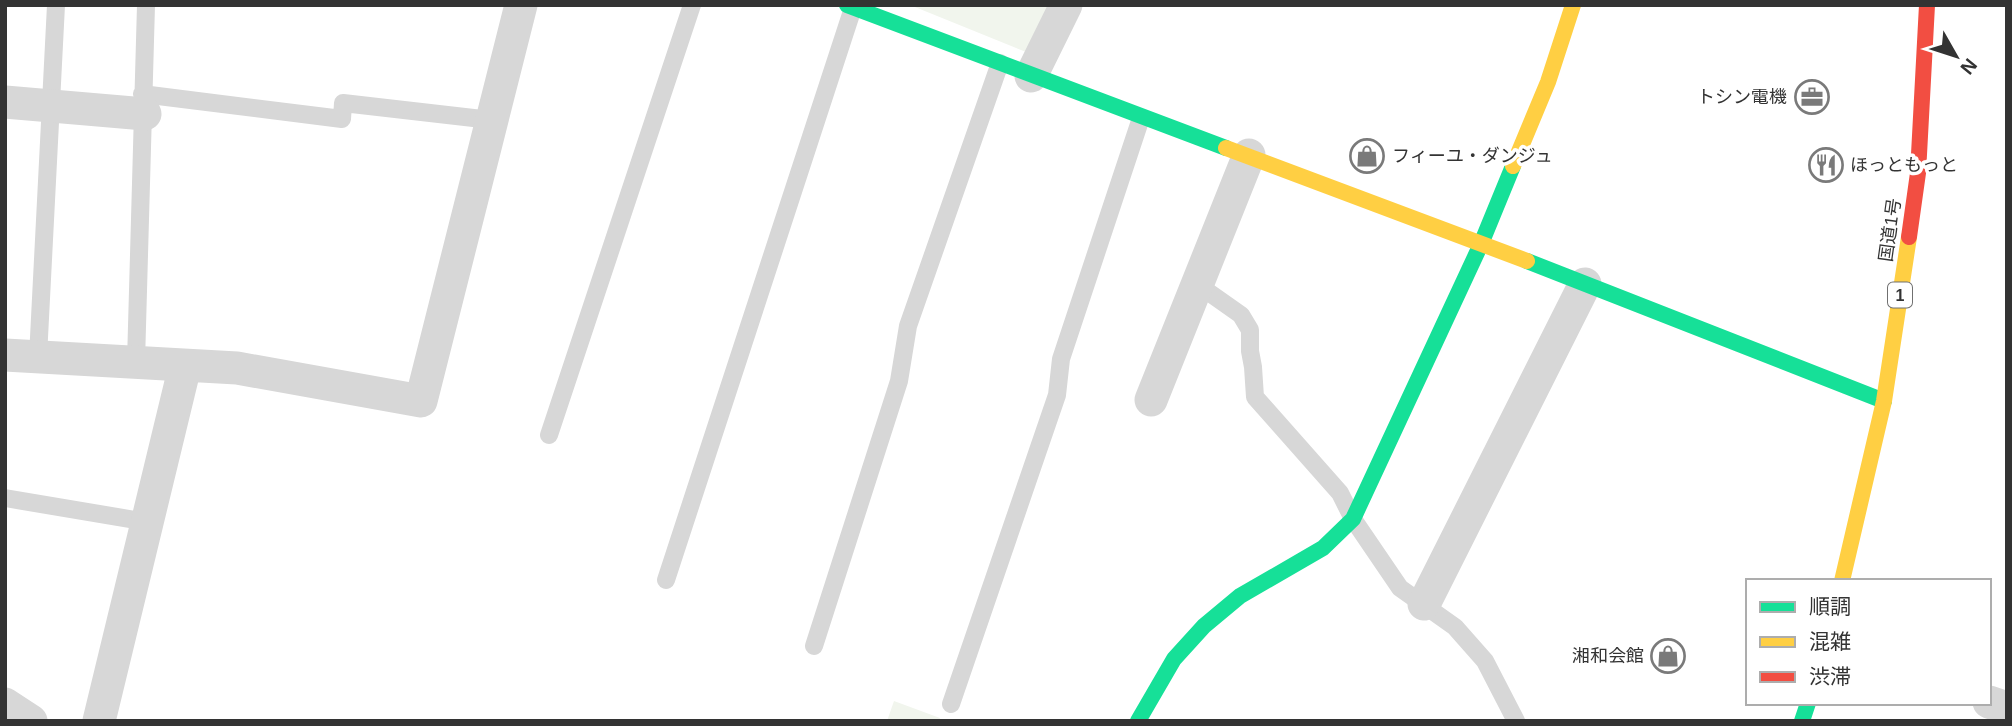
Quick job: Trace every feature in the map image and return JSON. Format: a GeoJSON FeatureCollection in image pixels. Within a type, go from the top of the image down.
{"type":"FeatureCollection","features":[{"type":"Feature","properties":{"kind":"main road"},"geometry":{"type":"LineString","coordinates":[[1138,721],[1152,690],[1180,648],[1216,614],[1257,584],[1332,542],[1353,519],[1481,244],[1548,82],[1573,5]]}},
{"type":"Feature","properties":{"kind":"main road","name":"国道1号"},"geometry":{"type":"LineString","coordinates":[[1842,579],[1884,401],[1918,173],[1927,5]]}},
{"type":"Feature","properties":{"kind":"main road"},"geometry":{"type":"LineString","coordinates":[[850,6],[1481,244],[1884,401]]}},
{"type":"Feature","properties":{"kind":"street"},"geometry":{"type":"LineString","coordinates":[[5,355],[237,368],[421,401],[521,5]]}},
{"type":"Feature","properties":{"kind":"street"},"geometry":{"type":"LineString","coordinates":[[1031,76],[1066,5]]}},
{"type":"Feature","properties":{"kind":"street"},"geometry":{"type":"LineString","coordinates":[[5,102],[51,106],[144,104]]}},
{"type":"Feature","properties":{"kind":"street"},"geometry":{"type":"LineString","coordinates":[[1151,400],[1248,155]]}},
{"type":"Feature","properties":{"kind":"street"},"geometry":{"type":"LineString","coordinates":[[1424,604],[1585,284]]}},
{"type":"Feature","properties":{"kind":"street"},"geometry":{"type":"LineString","coordinates":[[99,721],[185,366]]}},
{"type":"Feature","properties":{"kind":"street"},"geometry":{"type":"LineString","coordinates":[[5,704],[31,721]]}},
{"type":"Feature","properties":{"kind":"lane"},"geometry":{"type":"LineString","coordinates":[[38,357],[56,5]]}},
{"type":"Feature","properties":{"kind":"lane"},"geometry":{"type":"LineString","coordinates":[[136,362],[146,5]]}},
{"type":"Feature","properties":{"kind":"lane"},"geometry":{"type":"LineString","coordinates":[[549,435],[692,5]]}},
{"type":"Feature","properties":{"kind":"lane"},"geometry":{"type":"LineString","coordinates":[[666,580],[850,6]]}},
{"type":"Feature","properties":{"kind":"lane"},"geometry":{"type":"LineString","coordinates":[[814,646],[899,381],[908,326],[1000,63]]}},
{"type":"Feature","properties":{"kind":"lane"},"geometry":{"type":"LineString","coordinates":[[144,104],[342,119],[343,103],[491,120]]}},
{"type":"Feature","properties":{"kind":"lane"},"geometry":{"type":"LineString","coordinates":[[951,704],[1057,396],[1061,359],[1141,118]]}},
{"type":"Feature","properties":{"kind":"lane"},"geometry":{"type":"LineString","coordinates":[[1197,284],[1241,315],[1250,330],[1255,397],[1340,494],[1353,519],[1400,588],[1455,627],[1485,661],[1516,721]]}},
{"type":"Feature","properties":{"kind":"lane"},"geometry":{"type":"LineString","coordinates":[[5,498],[147,522]]}},
{"type":"Feature","properties":{"kind":"shaded area"},"geometry":{"type":"Polygon","coordinates":[[[910,5],[1050,5],[1026,52],[910,5]]]}},
{"type":"Feature","properties":{"kind":"shaded area"},"geometry":{"type":"Polygon","coordinates":[[[894,701],[940,718],[939,721],[887,721],[894,701]]]}},
{"type":"Feature","properties":{"kind":"traffic: fast"},"geometry":{"type":"LineString","coordinates":[[847,5],[1226,148]]}},
{"type":"Feature","properties":{"kind":"traffic: fast"},"geometry":{"type":"LineString","coordinates":[[1138,721],[1174,659],[1204,626],[1240,596],[1323,548],[1353,519],[1481,244],[1513,166]]}},
{"type":"Feature","properties":{"kind":"traffic: fast"},"geometry":{"type":"LineString","coordinates":[[1527,261],[1884,401]]}},
{"type":"Feature","properties":{"kind":"traffic: fast"},"geometry":{"type":"LineString","coordinates":[[1802,721],[1807,705]]}},
{"type":"Feature","properties":{"kind":"traffic: slow"},"geometry":{"type":"LineString","coordinates":[[1513,166],[1548,82],[1573,5]]}},
{"type":"Feature","properties":{"kind":"traffic: slow"},"geometry":{"type":"LineString","coordinates":[[1226,148],[1527,261]]}},
{"type":"Feature","properties":{"kind":"traffic: slow"},"geometry":{"type":"LineString","coordinates":[[1842,579],[1884,401],[1909,237]]}},
{"type":"Feature","properties":{"kind":"traffic: jam"},"geometry":{"type":"LineString","coordinates":[[1909,237],[1918,173],[1927,5]]}},
{"type":"Feature","properties":{"kind":"place","name":"トシン電機"},"geometry":{"type":"Point","coordinates":[1812,97]}},
{"type":"Feature","properties":{"kind":"place","name":"フィーユ・ダンジュ"},"geometry":{"type":"Point","coordinates":[1367,156]}},
{"type":"Feature","properties":{"kind":"place","name":"ほっともっと"},"geometry":{"type":"Point","coordinates":[1826,165]}},
{"type":"Feature","properties":{"kind":"place","name":"湘和会館"},"geometry":{"type":"Point","coordinates":[1668,656]}}]}
